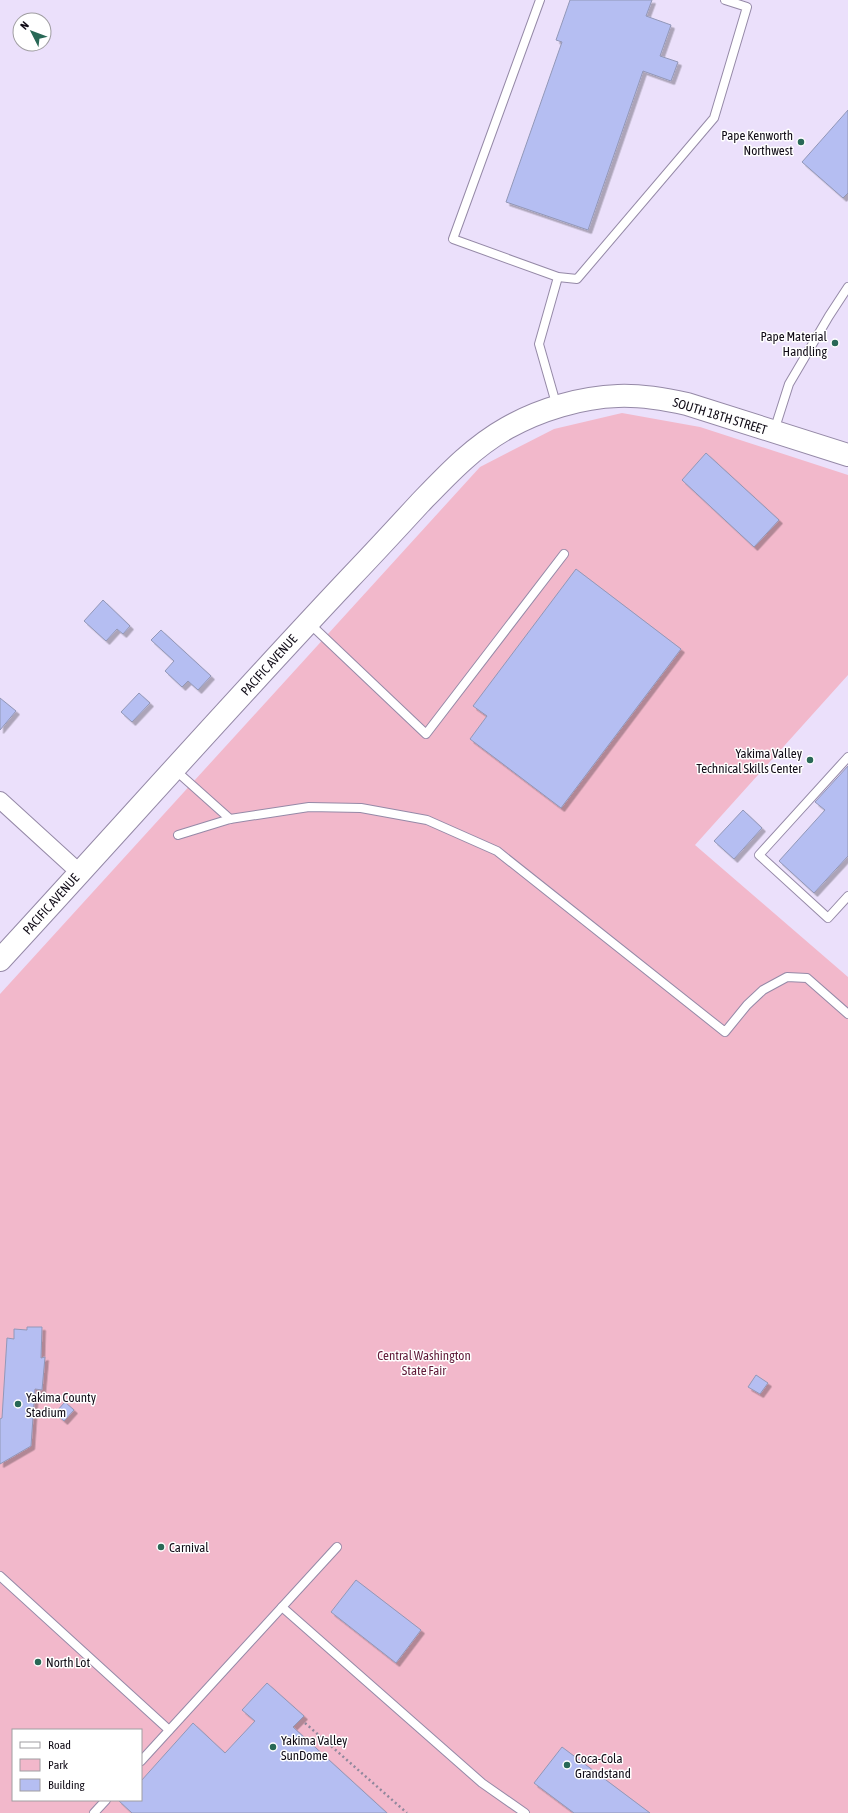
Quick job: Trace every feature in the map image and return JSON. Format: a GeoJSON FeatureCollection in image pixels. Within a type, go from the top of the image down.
{"type":"FeatureCollection","features":[{"type":"Feature","properties":{"kind":"street","name":"SOUTH 18TH STREET"},"geometry":{"type":"LineString","coordinates":[[561,406],[618,396],[663,399],[687,404],[848,455]]}},
{"type":"Feature","properties":{"kind":"street","name":"PACIFIC AVENUE"},"geometry":{"type":"LineString","coordinates":[[0,960],[308,622],[470,453],[485,441],[508,427],[535,415],[561,406]]}},
{"type":"Feature","properties":{"kind":"street"},"geometry":{"type":"LineString","coordinates":[[0,800],[80,873]]}},
{"type":"Feature","properties":{"kind":"lane"},"geometry":{"type":"LineString","coordinates":[[540,0],[453,239],[558,277],[577,279],[714,118],[747,7],[726,0]]}},
{"type":"Feature","properties":{"kind":"lane"},"geometry":{"type":"LineString","coordinates":[[558,277],[539,344],[561,406]]}},
{"type":"Feature","properties":{"kind":"lane"},"geometry":{"type":"LineString","coordinates":[[774,432],[789,384],[848,287]]}},
{"type":"Feature","properties":{"kind":"lane"},"geometry":{"type":"LineString","coordinates":[[308,622],[426,734],[564,554]]}},
{"type":"Feature","properties":{"kind":"lane"},"geometry":{"type":"LineString","coordinates":[[848,757],[759,855],[828,918],[848,896]]}},
{"type":"Feature","properties":{"kind":"lane"},"geometry":{"type":"LineString","coordinates":[[174,769],[230,819]]}},
{"type":"Feature","properties":{"kind":"lane"},"geometry":{"type":"LineString","coordinates":[[178,835],[230,819],[309,807],[362,808],[427,820],[497,851],[725,1032],[763,990],[787,977],[807,978],[848,1014]]}},
{"type":"Feature","properties":{"kind":"lane"},"geometry":{"type":"LineString","coordinates":[[142,1760],[337,1547]]}},
{"type":"Feature","properties":{"kind":"lane"},"geometry":{"type":"LineString","coordinates":[[0,1576],[169,1730]]}},
{"type":"Feature","properties":{"kind":"lane"},"geometry":{"type":"LineString","coordinates":[[282,1607],[482,1782],[525,1813]]}},
{"type":"Feature","properties":{"kind":"lane"},"geometry":{"type":"LineString","coordinates":[[94,1813],[105,1801]]}},
{"type":"Feature","properties":{"kind":"path"},"geometry":{"type":"LineString","coordinates":[[305,1723],[406,1813]]}},
{"type":"Feature","properties":{"kind":"green space","name":"Central Washington State Fair"},"geometry":{"type":"Polygon","coordinates":[[[622,413],[700,427],[848,475],[848,675],[695,845],[848,977],[848,1813],[0,1813],[0,994],[480,467],[554,429],[622,413]]]}},
{"type":"Feature","properties":{"kind":"building"},"geometry":{"type":"Polygon","coordinates":[[[570,0],[652,0],[646,16],[671,25],[660,56],[678,62],[671,81],[643,71],[588,230],[506,202],[562,42],[556,40],[570,0]]]}},
{"type":"Feature","properties":{"kind":"building"},"geometry":{"type":"Polygon","coordinates":[[[848,110],[848,193],[843,198],[802,162],[848,110]]]}},
{"type":"Feature","properties":{"kind":"building"},"geometry":{"type":"Polygon","coordinates":[[[706,453],[779,520],[754,547],[682,480],[706,453]]]}},
{"type":"Feature","properties":{"kind":"building"},"geometry":{"type":"Polygon","coordinates":[[[576,569],[681,649],[561,808],[470,739],[487,716],[473,706],[576,569]]]}},
{"type":"Feature","properties":{"kind":"building"},"geometry":{"type":"Polygon","coordinates":[[[103,600],[130,626],[123,634],[117,629],[106,641],[84,621],[103,600]]]}},
{"type":"Feature","properties":{"kind":"building"},"geometry":{"type":"Polygon","coordinates":[[[161,630],[211,676],[198,690],[188,681],[182,687],[165,671],[174,661],[151,640],[161,630]]]}},
{"type":"Feature","properties":{"kind":"building"},"geometry":{"type":"Polygon","coordinates":[[[139,693],[150,703],[132,722],[121,712],[139,693]]]}},
{"type":"Feature","properties":{"kind":"building"},"geometry":{"type":"Polygon","coordinates":[[[0,698],[16,711],[0,730],[0,698]]]}},
{"type":"Feature","properties":{"kind":"building"},"geometry":{"type":"Polygon","coordinates":[[[848,766],[848,856],[814,893],[779,861],[825,810],[815,802],[848,766]]]}},
{"type":"Feature","properties":{"kind":"building"},"geometry":{"type":"Polygon","coordinates":[[[743,810],[762,828],[734,859],[714,841],[743,810]]]}},
{"type":"Feature","properties":{"kind":"building","name":"Yakima County Stadium"},"geometry":{"type":"Polygon","coordinates":[[[27,1327],[42,1327],[41,1358],[45,1357],[42,1390],[35,1389],[31,1446],[0,1464],[0,1419],[2,1418],[7,1338],[14,1339],[14,1329],[27,1330],[27,1327]]]}},
{"type":"Feature","properties":{"kind":"building"},"geometry":{"type":"Polygon","coordinates":[[[756,1375],[768,1383],[760,1394],[748,1387],[756,1375]]]}},
{"type":"Feature","properties":{"kind":"building"},"geometry":{"type":"Polygon","coordinates":[[[65,1402],[74,1410],[64,1421],[55,1413],[65,1402]]]}},
{"type":"Feature","properties":{"kind":"building"},"geometry":{"type":"Polygon","coordinates":[[[356,1580],[421,1630],[396,1663],[331,1612],[356,1580]]]}},
{"type":"Feature","properties":{"kind":"building","name":"Yakima Valley SunDome"},"geometry":{"type":"Polygon","coordinates":[[[267,1683],[304,1716],[293,1727],[387,1813],[132,1813],[119,1801],[142,1801],[142,1780],[193,1723],[225,1753],[255,1721],[242,1710],[267,1683]]]}},
{"type":"Feature","properties":{"kind":"building","name":"Coca-Cola Grandstand"},"geometry":{"type":"Polygon","coordinates":[[[562,1747],[650,1813],[574,1813],[534,1783],[562,1747]]]}},
{"type":"Feature","properties":{"kind":"place","name":"Pape Kenworth Northwest"},"geometry":{"type":"Point","coordinates":[801,142]}},
{"type":"Feature","properties":{"kind":"place","name":"Pape Material Handling"},"geometry":{"type":"Point","coordinates":[835,343]}},
{"type":"Feature","properties":{"kind":"place","name":"Yakima Valley Technical Skills Center"},"geometry":{"type":"Point","coordinates":[810,760]}},
{"type":"Feature","properties":{"kind":"place","name":"Yakima County Stadium"},"geometry":{"type":"Point","coordinates":[18,1404]}},
{"type":"Feature","properties":{"kind":"place","name":"Carnival"},"geometry":{"type":"Point","coordinates":[161,1547]}},
{"type":"Feature","properties":{"kind":"place","name":"North Lot"},"geometry":{"type":"Point","coordinates":[38,1662]}},
{"type":"Feature","properties":{"kind":"place","name":"Yakima Valley SunDome"},"geometry":{"type":"Point","coordinates":[273,1747]}},
{"type":"Feature","properties":{"kind":"place","name":"Coca-Cola Grandstand"},"geometry":{"type":"Point","coordinates":[567,1765]}}]}
